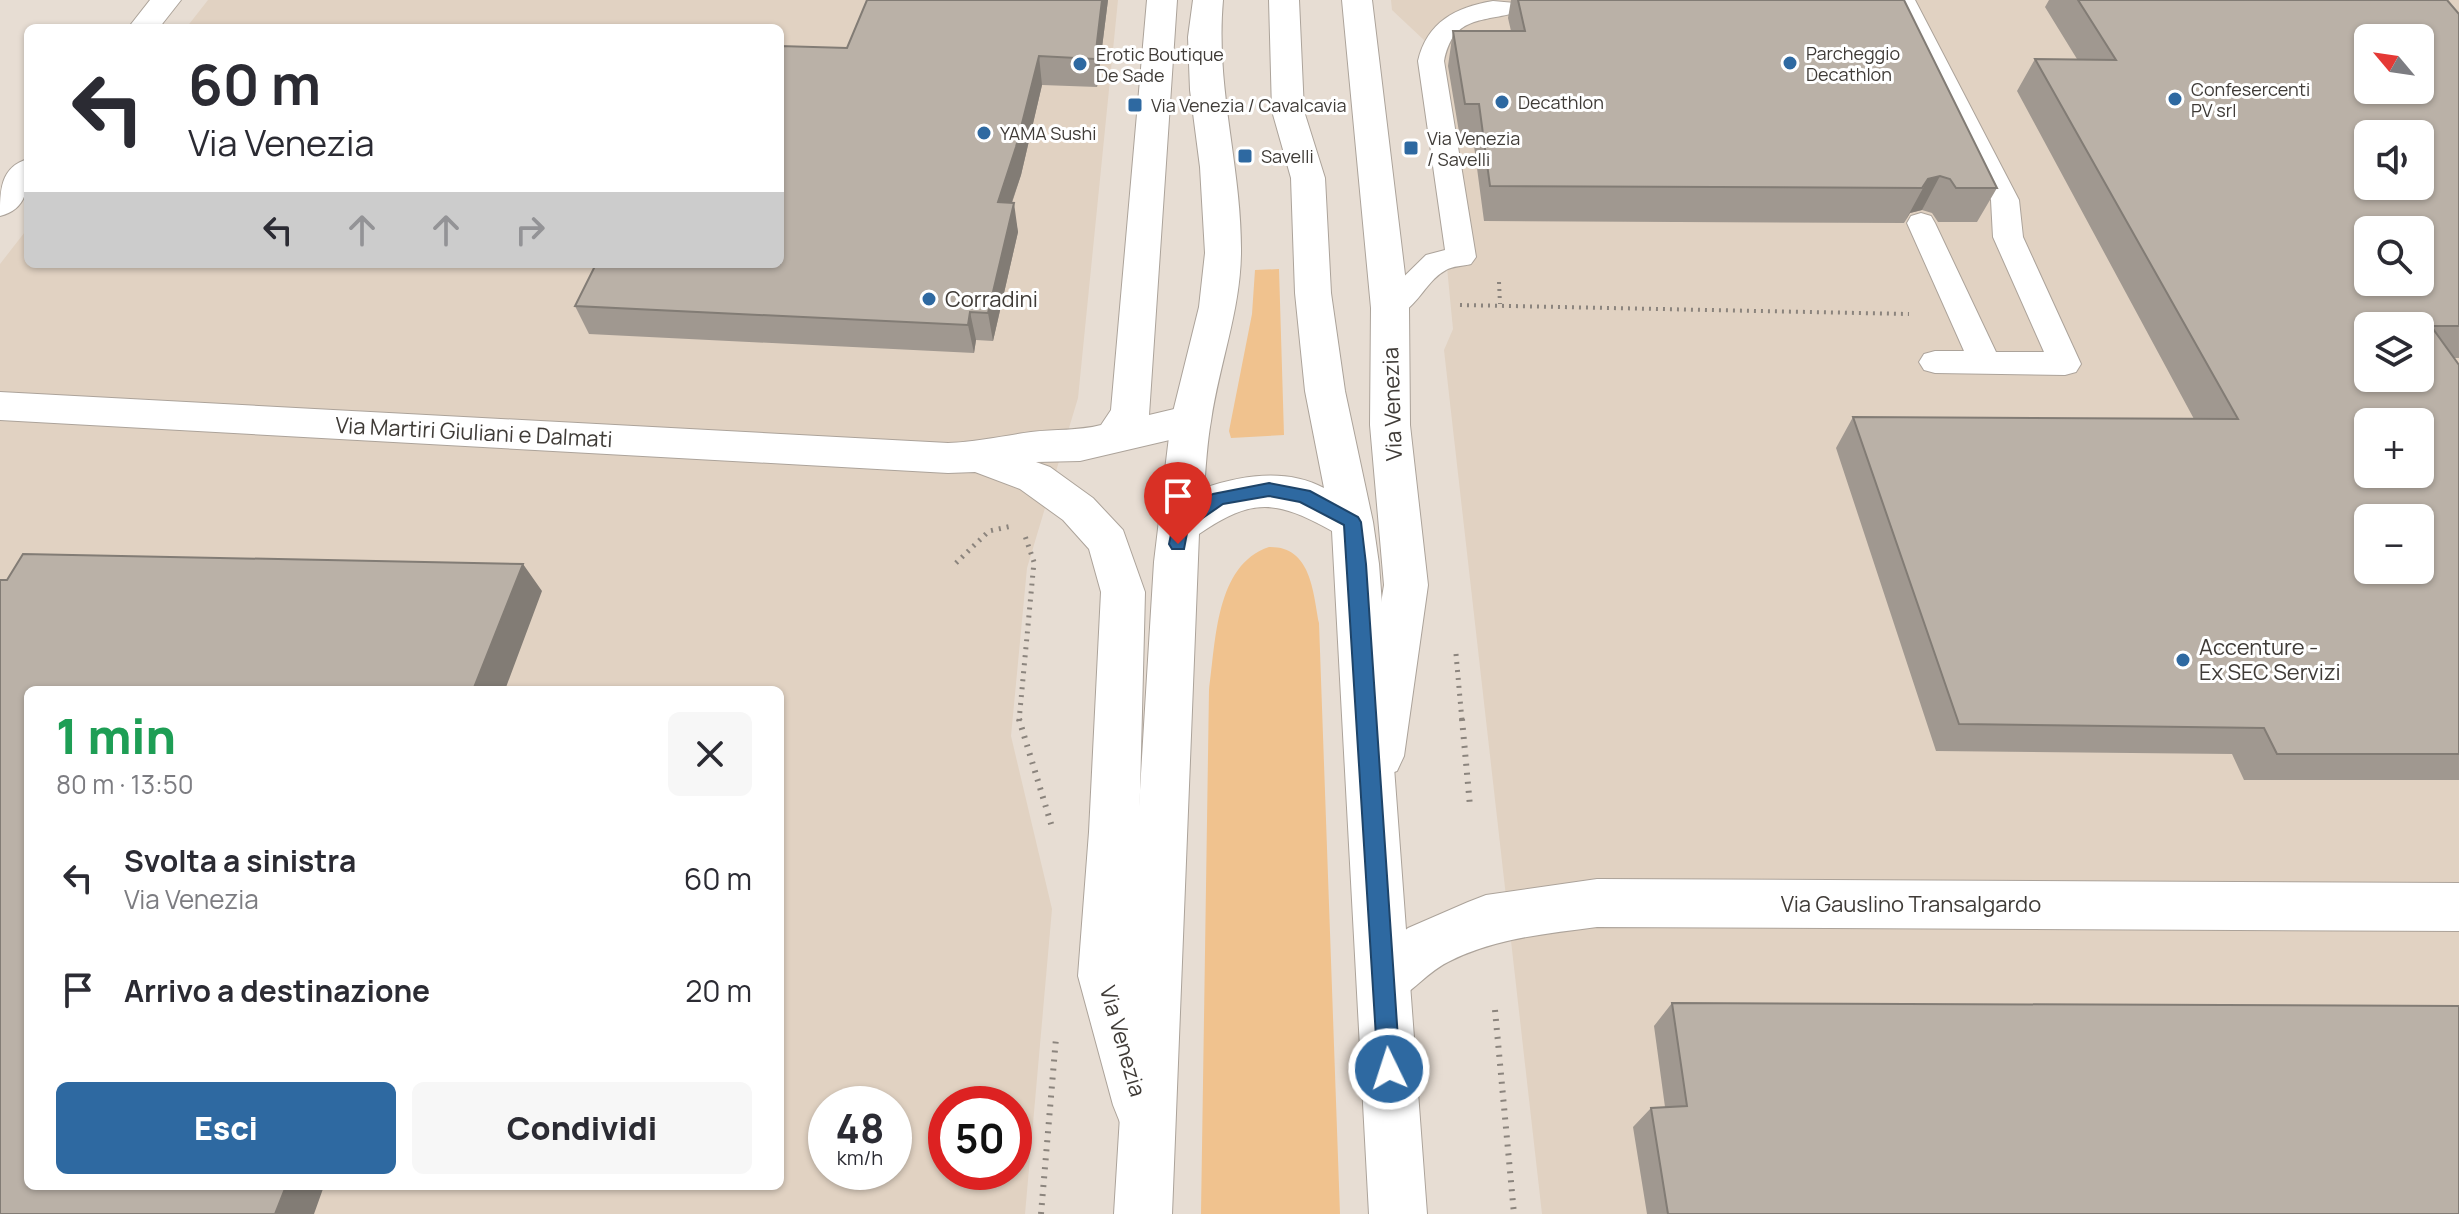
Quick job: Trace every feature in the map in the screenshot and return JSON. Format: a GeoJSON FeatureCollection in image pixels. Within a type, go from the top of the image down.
{"type":"FeatureCollection","features":[{"type":"Feature","properties":{"kind":"street"},"geometry":{"type":"LineString","coordinates":[[146,24],[166,0]]}},
{"type":"Feature","properties":{"kind":"street"},"geometry":{"type":"LineString","coordinates":[[1115,437],[1131,411],[1162,0]]}},
{"type":"Feature","properties":{"kind":"street","name":"Via Venezia"},"geometry":{"type":"LineString","coordinates":[[1143,1214],[1175,562],[1191,420],[1210,348],[1223,253],[1217,167],[1206,90],[1204,37],[1208,0]]}},
{"type":"Feature","properties":{"kind":"street","name":"Via Venezia"},"geometry":{"type":"LineString","coordinates":[[1284,0],[1288,111],[1308,178],[1313,293],[1325,391],[1352,522],[1398,1214]]}},
{"type":"Feature","properties":{"kind":"street","name":"Via Venezia"},"geometry":{"type":"LineString","coordinates":[[1357,0],[1390,308],[1390,425],[1406,585],[1373,806]]}},
{"type":"Feature","properties":{"kind":"street"},"geometry":{"type":"LineString","coordinates":[[0,205],[24,175]]}},
{"type":"Feature","properties":{"kind":"street","name":"Via Martiri Giuliani e Dalmati"},"geometry":{"type":"LineString","coordinates":[[0,406],[963,458]]}},
{"type":"Feature","properties":{"kind":"street"},"geometry":{"type":"LineString","coordinates":[[963,458],[1033,447],[1080,446],[1191,420]]}},
{"type":"Feature","properties":{"kind":"street","name":"Via Venezia"},"geometry":{"type":"LineString","coordinates":[[963,458],[1035,478],[1078,509],[1108,542],[1123,592],[1114,832],[1104,976],[1147,1125]]}},
{"type":"Feature","properties":{"kind":"street"},"geometry":{"type":"LineString","coordinates":[[1180,525],[1219,499],[1269,490],[1304,496],[1352,522]]}},
{"type":"Feature","properties":{"kind":"street","name":"Via Gauslino Transalgardo"},"geometry":{"type":"LineString","coordinates":[[1383,982],[1426,946],[1486,919],[1597,903],[2459,907]]}},
{"type":"Feature","properties":{"kind":"lane"},"geometry":{"type":"LineString","coordinates":[[1903,0],[2005,200],[2008,237],[2065,364],[1935,362]]}},
{"type":"Feature","properties":{"kind":"lane"},"geometry":{"type":"LineString","coordinates":[[1390,308],[1436,262],[1461,257],[1431,61],[1437,37],[1468,15],[1488,7],[1506,8]]}},
{"type":"Feature","properties":{"kind":"lane"},"geometry":{"type":"LineString","coordinates":[[1921,223],[1985,362]]}},
{"type":"Feature","properties":{"kind":"path"},"geometry":{"type":"LineString","coordinates":[[1449,305],[1962,314]]}},
{"type":"Feature","properties":{"kind":"path"},"geometry":{"type":"LineString","coordinates":[[956,563],[989,531],[1021,523]]}},
{"type":"Feature","properties":{"kind":"path"},"geometry":{"type":"LineString","coordinates":[[1034,562],[1019,720],[1053,829]]}},
{"type":"Feature","properties":{"kind":"path"},"geometry":{"type":"LineString","coordinates":[[1495,1010],[1514,1214]]}},
{"type":"Feature","properties":{"kind":"path"},"geometry":{"type":"LineString","coordinates":[[1041,1214],[1057,1027]]}},
{"type":"Feature","properties":{"kind":"shaded area"},"geometry":{"type":"Polygon","coordinates":[[[208,0],[1118,0],[1078,398],[1027,568],[1011,736],[1052,909],[1032,1135],[1032,1086],[928,1086],[928,1190],[1027,1190],[1025,1214],[0,1214],[0,264],[24,233],[24,268],[784,268],[784,24],[189,24],[208,0]]]}},
{"type":"Feature","properties":{"kind":"shaded area"},"geometry":{"type":"Polygon","coordinates":[[[1391,0],[2459,0],[2459,1214],[1542,1214],[1444,350],[1453,329],[1425,41],[1392,10],[1391,0]]]}},
{"type":"Feature","properties":{"kind":"shaded area"},"geometry":{"type":"Polygon","coordinates":[[[1279,269],[1284,435],[1231,438],[1229,431],[1252,314],[1255,270],[1279,269]]]}},
{"type":"Feature","properties":{"kind":"shaded area"},"geometry":{"type":"Polygon","coordinates":[[[1269,547],[1294,554],[1302,562],[1312,585],[1319,623],[1340,1214],[1201,1214],[1209,690],[1217,628],[1228,588],[1251,556],[1269,547]]]}},
{"type":"Feature","properties":{"kind":"building"},"geometry":{"type":"Polygon","coordinates":[[[867,0],[1102,0],[1095,59],[1039,56],[1016,147],[998,202],[1014,203],[988,313],[970,312],[968,325],[575,306],[594,268],[784,268],[784,46],[847,48],[867,0]]]}},
{"type":"Feature","properties":{"kind":"building"},"geometry":{"type":"Polygon","coordinates":[[[1518,0],[1904,0],[1997,188],[1956,188],[1950,179],[1940,176],[1928,179],[1922,188],[1490,186],[1479,104],[1465,104],[1453,31],[1525,31],[1518,0]]]}},
{"type":"Feature","properties":{"kind":"building"},"geometry":{"type":"Polygon","coordinates":[[[2078,0],[2447,0],[2459,14],[2459,326],[2434,326],[2434,312],[2354,312],[2354,392],[2434,392],[2434,330],[2459,365],[2459,754],[2277,754],[2264,728],[1959,724],[1853,417],[2238,419],[2035,59],[2116,60],[2078,0]]]}},
{"type":"Feature","properties":{"kind":"building"},"geometry":{"type":"Polygon","coordinates":[[[23,554],[523,564],[475,686],[24,686],[24,1190],[284,1190],[275,1214],[0,1214],[0,580],[7,580],[23,554]]]}},
{"type":"Feature","properties":{"kind":"building"},"geometry":{"type":"Polygon","coordinates":[[[1672,1003],[2459,1006],[2459,1214],[1668,1214],[1651,1108],[1687,1106],[1672,1003]]]}},
{"type":"Feature","properties":{"kind":"place","name":"Parcheggio Decathlon"},"geometry":{"type":"Point","coordinates":[1790,63]}},
{"type":"Feature","properties":{"kind":"place","name":"Erotic Boutique De Sade"},"geometry":{"type":"Point","coordinates":[1080,64]}},
{"type":"Feature","properties":{"kind":"place","name":"Confesercenti PV srl"},"geometry":{"type":"Point","coordinates":[2175,99]}},
{"type":"Feature","properties":{"kind":"place","name":"Decathlon"},"geometry":{"type":"Point","coordinates":[1502,102]}},
{"type":"Feature","properties":{"kind":"place","name":"Via Venezia / Cavalcavia"},"geometry":{"type":"Point","coordinates":[1135,105]}},
{"type":"Feature","properties":{"kind":"place","name":"YAMA Sushi"},"geometry":{"type":"Point","coordinates":[984,133]}},
{"type":"Feature","properties":{"kind":"place","name":"Via Venezia / Savelli"},"geometry":{"type":"Point","coordinates":[1411,148]}},
{"type":"Feature","properties":{"kind":"place","name":"Savelli"},"geometry":{"type":"Point","coordinates":[1245,156]}},
{"type":"Feature","properties":{"kind":"place","name":"Corradini"},"geometry":{"type":"Point","coordinates":[929,299]}},
{"type":"Feature","properties":{"kind":"place","name":"Accenture - Ex SEC Servizi"},"geometry":{"type":"Point","coordinates":[2183,660]}},
{"type":"Feature","properties":{"kind":"route"},"geometry":{"type":"LineString","coordinates":[[1178,544],[1180,525],[1219,499],[1269,490],[1304,496],[1352,522],[1389,1069]]}}]}
